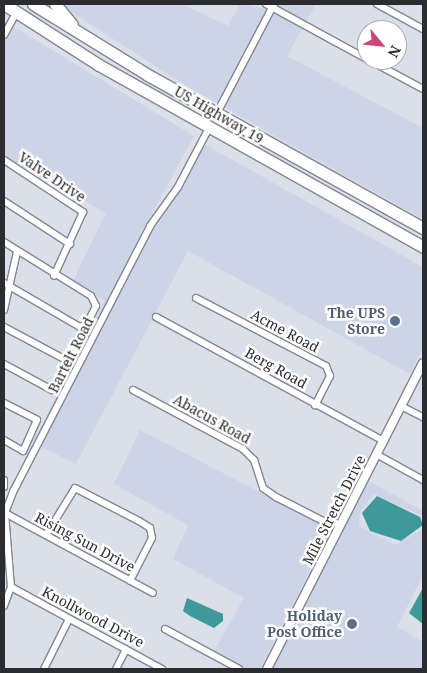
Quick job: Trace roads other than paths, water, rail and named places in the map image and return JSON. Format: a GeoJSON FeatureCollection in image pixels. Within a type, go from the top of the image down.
{"type":"FeatureCollection","features":[{"type":"Feature","properties":{"kind":"highway","name":"US Highway 19"},"geometry":{"type":"LineString","coordinates":[[4,4],[209,128],[423,247]]}},
{"type":"Feature","properties":{"kind":"highway","name":"US Highway 19"},"geometry":{"type":"LineString","coordinates":[[33,4],[79,33],[217,113],[423,228]]}},
{"type":"Feature","properties":{"kind":"highway"},"geometry":{"type":"LineString","coordinates":[[55,4],[79,33]]}},
{"type":"Feature","properties":{"kind":"highway"},"geometry":{"type":"LineString","coordinates":[[139,85],[198,113],[217,113]]}},
{"type":"Feature","properties":{"kind":"street"},"geometry":{"type":"LineString","coordinates":[[377,4],[423,29]]}},
{"type":"Feature","properties":{"kind":"street"},"geometry":{"type":"LineString","coordinates":[[217,113],[271,5],[357,53]]}},
{"type":"Feature","properties":{"kind":"street"},"geometry":{"type":"LineString","coordinates":[[4,36],[17,12]]}},
{"type":"Feature","properties":{"kind":"street"},"geometry":{"type":"LineString","coordinates":[[388,70],[423,89]]}},
{"type":"Feature","properties":{"kind":"street","name":"Bartelt Road"},"geometry":{"type":"LineString","coordinates":[[5,514],[150,226],[178,187],[209,128]]}},
{"type":"Feature","properties":{"kind":"street","name":"Valve Drive"},"geometry":{"type":"LineString","coordinates":[[4,160],[78,207],[83,218],[70,244]]}},
{"type":"Feature","properties":{"kind":"street"},"geometry":{"type":"LineString","coordinates":[[4,201],[70,244],[54,276]]}},
{"type":"Feature","properties":{"kind":"street"},"geometry":{"type":"LineString","coordinates":[[4,242],[54,276],[94,299],[96,306],[87,324],[76,326],[7,285]]}},
{"type":"Feature","properties":{"kind":"street"},"geometry":{"type":"LineString","coordinates":[[4,310],[7,285],[18,252]]}},
{"type":"Feature","properties":{"kind":"street","name":"Acme Road"},"geometry":{"type":"LineString","coordinates":[[196,298],[326,366],[330,376],[315,405]]}},
{"type":"Feature","properties":{"kind":"street","name":"Berg Road"},"geometry":{"type":"LineString","coordinates":[[156,317],[383,441]]}},
{"type":"Feature","properties":{"kind":"street"},"geometry":{"type":"LineString","coordinates":[[4,327],[68,361],[52,390],[4,364]]}},
{"type":"Feature","properties":{"kind":"street","name":"Mile Stretch Drive"},"geometry":{"type":"LineString","coordinates":[[266,669],[423,363]]}},
{"type":"Feature","properties":{"kind":"street","name":"Abacus Road"},"geometry":{"type":"LineString","coordinates":[[133,390],[243,449],[254,460],[263,488],[325,522],[341,524]]}},
{"type":"Feature","properties":{"kind":"street"},"geometry":{"type":"LineString","coordinates":[[4,403],[38,420],[23,451],[4,440]]}},
{"type":"Feature","properties":{"kind":"street"},"geometry":{"type":"LineString","coordinates":[[401,406],[423,417]]}},
{"type":"Feature","properties":{"kind":"street"},"geometry":{"type":"LineString","coordinates":[[376,454],[423,480]]}},
{"type":"Feature","properties":{"kind":"street"},"geometry":{"type":"LineString","coordinates":[[4,480],[4,487]]}},
{"type":"Feature","properties":{"kind":"street"},"geometry":{"type":"LineString","coordinates":[[46,535],[75,488],[139,520],[150,528],[152,538],[130,581]]}},
{"type":"Feature","properties":{"kind":"street"},"geometry":{"type":"LineString","coordinates":[[4,606],[11,588],[5,514]]}},
{"type":"Feature","properties":{"kind":"street","name":"Rising Sun Drive"},"geometry":{"type":"LineString","coordinates":[[5,514],[153,593]]}},
{"type":"Feature","properties":{"kind":"street","name":"Knollwood Drive"},"geometry":{"type":"LineString","coordinates":[[11,588],[162,669]]}},
{"type":"Feature","properties":{"kind":"street"},"geometry":{"type":"LineString","coordinates":[[44,669],[69,619]]}},
{"type":"Feature","properties":{"kind":"street"},"geometry":{"type":"LineString","coordinates":[[166,629],[239,669]]}},
{"type":"Feature","properties":{"kind":"street"},"geometry":{"type":"LineString","coordinates":[[116,669],[126,649]]}},
{"type":"Feature","properties":{"kind":"water"},"geometry":{"type":"Polygon","coordinates":[[[377,496],[420,517],[423,525],[401,541],[370,531],[362,513],[377,496]]]}},
{"type":"Feature","properties":{"kind":"water"},"geometry":{"type":"Polygon","coordinates":[[[423,588],[423,624],[409,613],[423,588]]]}},
{"type":"Feature","properties":{"kind":"water"},"geometry":{"type":"Polygon","coordinates":[[[187,598],[223,614],[223,621],[214,628],[190,616],[183,611],[187,598]]]}},
{"type":"Feature","properties":{"kind":"place","name":"The UPS Store"},"geometry":{"type":"Point","coordinates":[395,321]}},
{"type":"Feature","properties":{"kind":"place","name":"Holiday Post Office"},"geometry":{"type":"Point","coordinates":[352,624]}}]}
